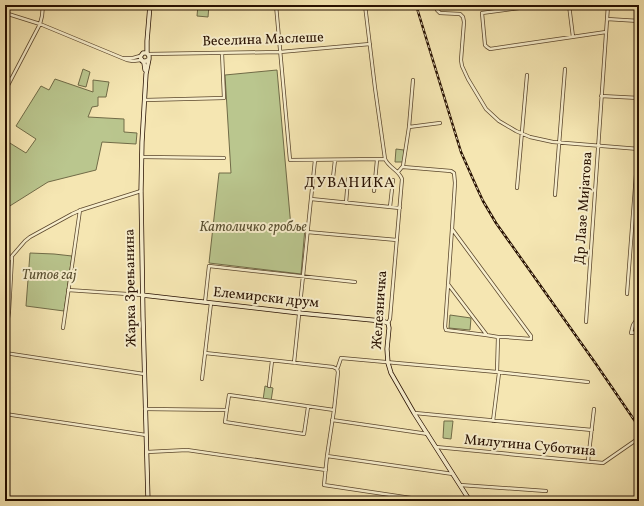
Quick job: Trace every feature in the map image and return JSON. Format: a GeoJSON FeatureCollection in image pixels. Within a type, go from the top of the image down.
{"type":"FeatureCollection","features":[{"type":"Feature","properties":{"kind":"main road","name":"Жарка Зрењанина"},"geometry":{"type":"LineString","coordinates":[[148,501],[142,295],[141,190],[148,56],[147,41],[150,5]]}},
{"type":"Feature","properties":{"kind":"main road","name":"Жарка Зрењанина"},"geometry":{"type":"LineString","coordinates":[[146,74],[140,58],[147,41]]}},
{"type":"Feature","properties":{"kind":"main road"},"geometry":{"type":"LineString","coordinates":[[141,54],[145,52],[148,56],[146,61],[142,60]]}},
{"type":"Feature","properties":{"kind":"main road","name":"Елемирски друм"},"geometry":{"type":"LineString","coordinates":[[142,295],[388,323]]}},
{"type":"Feature","properties":{"kind":"main road","name":"Железничка"},"geometry":{"type":"LineString","coordinates":[[388,323],[388,363],[394,379],[470,501]]}},
{"type":"Feature","properties":{"kind":"street"},"geometry":{"type":"LineString","coordinates":[[5,91],[40,24],[42,5]]}},
{"type":"Feature","properties":{"kind":"street"},"geometry":{"type":"LineString","coordinates":[[276,5],[290,160],[385,159]]}},
{"type":"Feature","properties":{"kind":"street"},"geometry":{"type":"LineString","coordinates":[[365,5],[385,159],[388,164],[398,172],[403,167],[409,127],[413,80]]}},
{"type":"Feature","properties":{"kind":"street"},"geometry":{"type":"LineString","coordinates":[[436,5],[437,10],[440,13],[460,14],[463,17],[464,22],[461,60],[464,71],[483,106],[499,121],[522,133],[542,140],[559,143],[638,149]]}},
{"type":"Feature","properties":{"kind":"street"},"geometry":{"type":"LineString","coordinates":[[542,5],[482,13],[485,45],[490,49],[606,32]]}},
{"type":"Feature","properties":{"kind":"street"},"geometry":{"type":"LineString","coordinates":[[569,5],[573,37]]}},
{"type":"Feature","properties":{"kind":"street","name":"Др Лазе Мијатова"},"geometry":{"type":"LineString","coordinates":[[586,322],[608,5]]}},
{"type":"Feature","properties":{"kind":"street"},"geometry":{"type":"LineString","coordinates":[[5,13],[40,24],[130,61],[142,60]]}},
{"type":"Feature","properties":{"kind":"street"},"geometry":{"type":"LineString","coordinates":[[607,19],[639,21]]}},
{"type":"Feature","properties":{"kind":"street","name":"Веселина Маслеше"},"geometry":{"type":"LineString","coordinates":[[148,56],[158,53],[280,52],[370,44]]}},
{"type":"Feature","properties":{"kind":"street"},"geometry":{"type":"LineString","coordinates":[[145,100],[224,98],[222,53]]}},
{"type":"Feature","properties":{"kind":"street"},"geometry":{"type":"LineString","coordinates":[[123,58],[134,58],[141,54]]}},
{"type":"Feature","properties":{"kind":"street"},"geometry":{"type":"LineString","coordinates":[[555,195],[565,68]]}},
{"type":"Feature","properties":{"kind":"street"},"geometry":{"type":"LineString","coordinates":[[517,188],[527,75]]}},
{"type":"Feature","properties":{"kind":"street"},"geometry":{"type":"LineString","coordinates":[[5,78],[11,79]]}},
{"type":"Feature","properties":{"kind":"street"},"geometry":{"type":"LineString","coordinates":[[601,96],[639,98]]}},
{"type":"Feature","properties":{"kind":"street"},"geometry":{"type":"LineString","coordinates":[[409,127],[440,123]]}},
{"type":"Feature","properties":{"kind":"street"},"geometry":{"type":"LineString","coordinates":[[627,294],[639,135]]}},
{"type":"Feature","properties":{"kind":"street"},"geometry":{"type":"LineString","coordinates":[[142,157],[224,158]]}},
{"type":"Feature","properties":{"kind":"street"},"geometry":{"type":"LineString","coordinates":[[294,363],[315,160]]}},
{"type":"Feature","properties":{"kind":"street"},"geometry":{"type":"LineString","coordinates":[[332,186],[335,160]]}},
{"type":"Feature","properties":{"kind":"street"},"geometry":{"type":"LineString","coordinates":[[374,191],[378,160]]}},
{"type":"Feature","properties":{"kind":"street"},"geometry":{"type":"LineString","coordinates":[[403,167],[451,171],[454,173],[455,179],[445,327],[446,330],[530,340],[532,337],[452,229]]}},
{"type":"Feature","properties":{"kind":"street","name":"Железничка"},"geometry":{"type":"LineString","coordinates":[[388,323],[390,319],[402,179],[398,172]]}},
{"type":"Feature","properties":{"kind":"street"},"geometry":{"type":"LineString","coordinates":[[346,203],[348,179]]}},
{"type":"Feature","properties":{"kind":"street"},"geometry":{"type":"LineString","coordinates":[[390,207],[392,180]]}},
{"type":"Feature","properties":{"kind":"street"},"geometry":{"type":"LineString","coordinates":[[5,264],[30,237],[80,210],[141,190]]}},
{"type":"Feature","properties":{"kind":"street"},"geometry":{"type":"LineString","coordinates":[[311,199],[400,208]]}},
{"type":"Feature","properties":{"kind":"street"},"geometry":{"type":"LineString","coordinates":[[63,328],[80,210]]}},
{"type":"Feature","properties":{"kind":"street"},"geometry":{"type":"LineString","coordinates":[[307,232],[397,240]]}},
{"type":"Feature","properties":{"kind":"street"},"geometry":{"type":"LineString","coordinates":[[5,340],[9,311],[12,256]]}},
{"type":"Feature","properties":{"kind":"street"},"geometry":{"type":"LineString","coordinates":[[205,302],[209,266],[355,282]]}},
{"type":"Feature","properties":{"kind":"street"},"geometry":{"type":"LineString","coordinates":[[448,283],[486,335]]}},
{"type":"Feature","properties":{"kind":"street"},"geometry":{"type":"LineString","coordinates":[[68,290],[142,295]]}},
{"type":"Feature","properties":{"kind":"street"},"geometry":{"type":"LineString","coordinates":[[202,379],[211,303]]}},
{"type":"Feature","properties":{"kind":"street"},"geometry":{"type":"LineString","coordinates":[[639,316],[633,325],[631,333],[639,332]]}},
{"type":"Feature","properties":{"kind":"street"},"geometry":{"type":"LineString","coordinates":[[493,421],[498,372],[498,337]]}},
{"type":"Feature","properties":{"kind":"street"},"geometry":{"type":"LineString","coordinates":[[5,353],[144,374]]}},
{"type":"Feature","properties":{"kind":"street"},"geometry":{"type":"LineString","coordinates":[[205,353],[333,367],[337,369]]}},
{"type":"Feature","properties":{"kind":"street"},"geometry":{"type":"LineString","coordinates":[[431,501],[324,485],[334,410],[338,372],[337,369],[342,358],[498,372],[588,382]]}},
{"type":"Feature","properties":{"kind":"street"},"geometry":{"type":"LineString","coordinates":[[269,386],[272,360]]}},
{"type":"Feature","properties":{"kind":"street"},"geometry":{"type":"LineString","coordinates":[[308,407],[304,434],[225,422],[229,395],[334,410]]}},
{"type":"Feature","properties":{"kind":"street"},"geometry":{"type":"LineString","coordinates":[[145,409],[226,410]]}},
{"type":"Feature","properties":{"kind":"street"},"geometry":{"type":"LineString","coordinates":[[588,461],[594,409]]}},
{"type":"Feature","properties":{"kind":"street"},"geometry":{"type":"LineString","coordinates":[[414,413],[592,430]]}},
{"type":"Feature","properties":{"kind":"street"},"geometry":{"type":"LineString","coordinates":[[5,414],[146,435]]}},
{"type":"Feature","properties":{"kind":"street"},"geometry":{"type":"LineString","coordinates":[[332,420],[428,434]]}},
{"type":"Feature","properties":{"kind":"street","name":"Милутина Суботина"},"geometry":{"type":"LineString","coordinates":[[436,447],[603,463],[639,438]]}},
{"type":"Feature","properties":{"kind":"street"},"geometry":{"type":"LineString","coordinates":[[146,452],[187,450],[326,470]]}},
{"type":"Feature","properties":{"kind":"street"},"geometry":{"type":"LineString","coordinates":[[327,456],[453,474]]}},
{"type":"Feature","properties":{"kind":"street"},"geometry":{"type":"LineString","coordinates":[[460,485],[546,491]]}},
{"type":"Feature","properties":{"kind":"green space"},"geometry":{"type":"Polygon","coordinates":[[[198,5],[209,5],[208,17],[197,16],[198,5]]]}},
{"type":"Feature","properties":{"kind":"green space"},"geometry":{"type":"Polygon","coordinates":[[[83,69],[90,72],[86,87],[78,85],[83,69]]]}},
{"type":"Feature","properties":{"kind":"green space","name":"Католичко гробље"},"geometry":{"type":"Polygon","coordinates":[[[277,70],[291,227],[305,228],[301,274],[209,263],[219,173],[231,173],[225,75],[277,70]]]}},
{"type":"Feature","properties":{"kind":"green space"},"geometry":{"type":"Polygon","coordinates":[[[55,79],[93,92],[93,80],[109,82],[106,97],[98,97],[98,106],[92,107],[88,117],[124,119],[124,132],[137,133],[136,144],[102,142],[96,170],[48,182],[5,209],[5,140],[26,153],[36,139],[16,126],[41,86],[49,90],[55,79]]]}},
{"type":"Feature","properties":{"kind":"green space"},"geometry":{"type":"Polygon","coordinates":[[[396,149],[404,150],[403,162],[395,162],[396,149]]]}},
{"type":"Feature","properties":{"kind":"green space","name":"Титов гај"},"geometry":{"type":"Polygon","coordinates":[[[30,253],[72,256],[64,311],[26,306],[30,253]]]}},
{"type":"Feature","properties":{"kind":"green space"},"geometry":{"type":"Polygon","coordinates":[[[450,315],[471,318],[470,330],[449,328],[450,315]]]}},
{"type":"Feature","properties":{"kind":"green space"},"geometry":{"type":"Polygon","coordinates":[[[265,386],[273,388],[271,401],[263,400],[265,386]]]}},
{"type":"Feature","properties":{"kind":"green space"},"geometry":{"type":"Polygon","coordinates":[[[444,421],[453,421],[451,439],[443,438],[444,421]]]}},
{"type":"Feature","properties":{"kind":"railway"},"geometry":{"type":"LineString","coordinates":[[416,5],[461,152],[483,201],[496,223],[639,427]]}},
{"type":"Feature","properties":{"kind":"district","name":"ДУВАНИКА"},"geometry":{"type":"Point","coordinates":[350,183]}}]}
